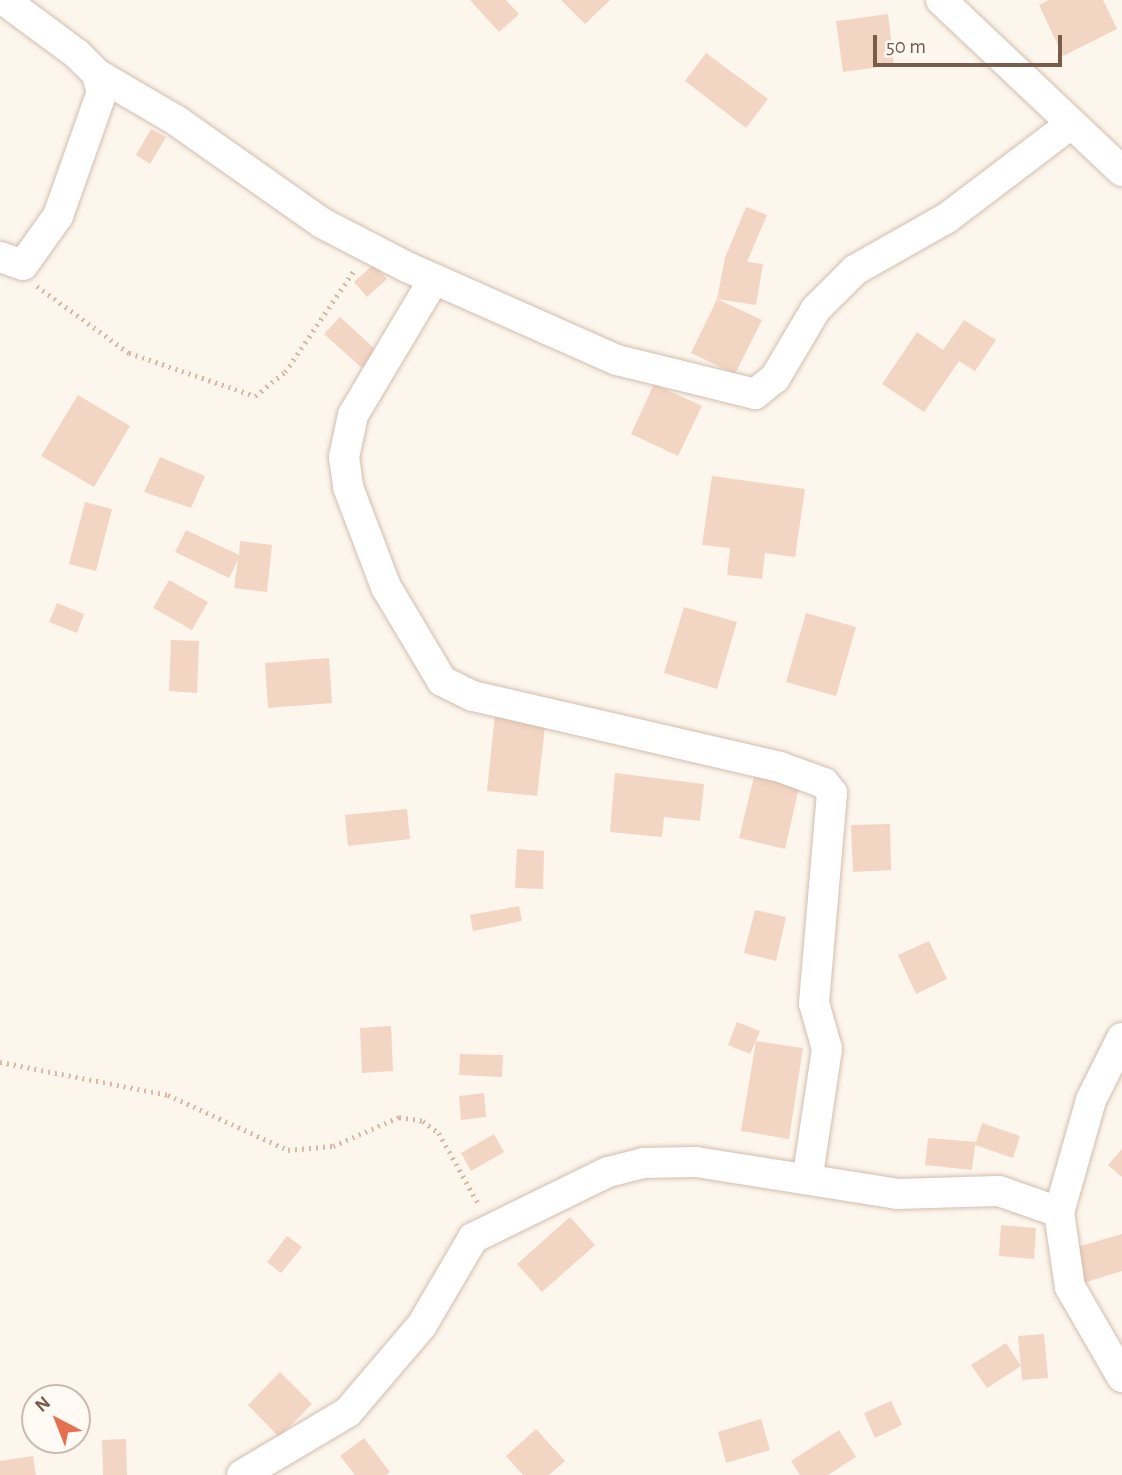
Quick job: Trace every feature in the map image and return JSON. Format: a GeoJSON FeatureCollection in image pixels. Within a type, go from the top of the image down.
{"type":"FeatureCollection","features":[{"type":"Feature","properties":{"kind":"street"},"geometry":{"type":"LineString","coordinates":[[4,0],[97,74],[188,128],[322,223],[371,245],[434,279],[617,360],[755,394],[775,378],[816,309],[855,270],[947,218],[1071,124]]}},
{"type":"Feature","properties":{"kind":"street"},"geometry":{"type":"LineString","coordinates":[[941,0],[1122,171]]}},
{"type":"Feature","properties":{"kind":"street"},"geometry":{"type":"LineString","coordinates":[[8,262],[58,216],[97,115],[103,92],[97,74]]}},
{"type":"Feature","properties":{"kind":"street"},"geometry":{"type":"LineString","coordinates":[[434,279],[353,415],[344,457],[348,487],[386,587],[442,681],[473,696],[780,767],[824,783],[832,793],[814,1003],[827,1049],[808,1175]]}},
{"type":"Feature","properties":{"kind":"street"},"geometry":{"type":"LineString","coordinates":[[1122,1038],[1091,1100],[1059,1212],[1070,1287],[1122,1377]]}},
{"type":"Feature","properties":{"kind":"street"},"geometry":{"type":"LineString","coordinates":[[242,1475],[287,1466],[348,1412],[418,1331],[464,1248],[489,1226],[564,1189],[643,1163],[696,1162],[808,1175],[897,1194],[999,1191],[1059,1212]]}},
{"type":"Feature","properties":{"kind":"path"},"geometry":{"type":"LineString","coordinates":[[8,262],[130,353],[255,396],[285,372],[371,245]]}},
{"type":"Feature","properties":{"kind":"path"},"geometry":{"type":"LineString","coordinates":[[0,1062],[168,1095],[288,1150],[333,1146],[399,1117],[423,1121],[450,1151],[489,1226]]}},
{"type":"Feature","properties":{"kind":"building"},"geometry":{"type":"Polygon","coordinates":[[[470,0],[506,0],[519,14],[499,32],[470,0]]]}},
{"type":"Feature","properties":{"kind":"building"},"geometry":{"type":"Polygon","coordinates":[[[561,0],[610,0],[585,24],[561,0]]]}},
{"type":"Feature","properties":{"kind":"building"},"geometry":{"type":"Polygon","coordinates":[[[1049,0],[1103,0],[1117,29],[1063,56],[1039,5],[1049,0]]]}},
{"type":"Feature","properties":{"kind":"building"},"geometry":{"type":"Polygon","coordinates":[[[888,14],[894,65],[843,72],[836,21],[888,14]]]}},
{"type":"Feature","properties":{"kind":"building"},"geometry":{"type":"Polygon","coordinates":[[[706,53],[768,99],[746,128],[685,81],[706,53]]]}},
{"type":"Feature","properties":{"kind":"building"},"geometry":{"type":"Polygon","coordinates":[[[151,129],[166,137],[150,164],[136,155],[151,129]]]}},
{"type":"Feature","properties":{"kind":"building"},"geometry":{"type":"Polygon","coordinates":[[[746,207],[767,215],[747,262],[763,264],[756,305],[717,299],[725,258],[746,207]]]}},
{"type":"Feature","properties":{"kind":"building"},"geometry":{"type":"Polygon","coordinates":[[[374,264],[387,279],[367,297],[354,282],[374,264]]]}},
{"type":"Feature","properties":{"kind":"building"},"geometry":{"type":"Polygon","coordinates":[[[717,299],[762,320],[735,374],[691,353],[717,299]]]}},
{"type":"Feature","properties":{"kind":"building"},"geometry":{"type":"Polygon","coordinates":[[[340,317],[377,351],[362,368],[324,334],[340,317]]]}},
{"type":"Feature","properties":{"kind":"building"},"geometry":{"type":"Polygon","coordinates":[[[964,320],[996,340],[975,371],[959,361],[924,412],[882,384],[917,332],[943,350],[964,320]]]}},
{"type":"Feature","properties":{"kind":"building"},"geometry":{"type":"Polygon","coordinates":[[[654,384],[702,406],[678,456],[631,434],[654,384]]]}},
{"type":"Feature","properties":{"kind":"building"},"geometry":{"type":"Polygon","coordinates":[[[78,395],[130,426],[94,487],[41,456],[78,395]]]}},
{"type":"Feature","properties":{"kind":"building"},"geometry":{"type":"Polygon","coordinates":[[[160,457],[205,476],[191,508],[144,492],[160,457]]]}},
{"type":"Feature","properties":{"kind":"building"},"geometry":{"type":"Polygon","coordinates":[[[712,476],[805,489],[795,557],[765,553],[762,579],[727,575],[730,548],[702,545],[712,476]]]}},
{"type":"Feature","properties":{"kind":"building"},"geometry":{"type":"Polygon","coordinates":[[[85,502],[112,509],[96,571],[69,564],[85,502]]]}},
{"type":"Feature","properties":{"kind":"building"},"geometry":{"type":"Polygon","coordinates":[[[186,530],[239,555],[240,541],[272,545],[267,592],[234,588],[238,560],[229,578],[175,552],[186,530]]]}},
{"type":"Feature","properties":{"kind":"building"},"geometry":{"type":"Polygon","coordinates":[[[169,580],[208,602],[192,630],[153,608],[169,580]]]}},
{"type":"Feature","properties":{"kind":"building"},"geometry":{"type":"Polygon","coordinates":[[[57,603],[84,614],[77,633],[49,622],[57,603]]]}},
{"type":"Feature","properties":{"kind":"building"},"geometry":{"type":"Polygon","coordinates":[[[684,607],[737,622],[717,689],[664,673],[684,607]]]}},
{"type":"Feature","properties":{"kind":"building"},"geometry":{"type":"Polygon","coordinates":[[[806,613],[856,627],[836,696],[786,682],[806,613]]]}},
{"type":"Feature","properties":{"kind":"building"},"geometry":{"type":"Polygon","coordinates":[[[171,640],[199,641],[197,693],[169,691],[171,640]]]}},
{"type":"Feature","properties":{"kind":"building"},"geometry":{"type":"Polygon","coordinates":[[[329,658],[332,703],[268,708],[265,663],[329,658]]]}},
{"type":"Feature","properties":{"kind":"building"},"geometry":{"type":"Polygon","coordinates":[[[495,714],[546,718],[537,796],[487,791],[495,714]]]}},
{"type":"Feature","properties":{"kind":"building"},"geometry":{"type":"Polygon","coordinates":[[[615,773],[704,784],[700,821],[664,817],[662,837],[610,832],[615,773]]]}},
{"type":"Feature","properties":{"kind":"building"},"geometry":{"type":"Polygon","coordinates":[[[755,773],[800,783],[785,849],[739,838],[755,773]]]}},
{"type":"Feature","properties":{"kind":"building"},"geometry":{"type":"Polygon","coordinates":[[[407,809],[410,839],[348,846],[345,815],[407,809]]]}},
{"type":"Feature","properties":{"kind":"building"},"geometry":{"type":"Polygon","coordinates":[[[890,824],[891,870],[853,872],[851,825],[890,824]]]}},
{"type":"Feature","properties":{"kind":"building"},"geometry":{"type":"Polygon","coordinates":[[[517,849],[544,851],[543,889],[515,888],[517,849]]]}},
{"type":"Feature","properties":{"kind":"building"},"geometry":{"type":"Polygon","coordinates":[[[519,906],[522,921],[473,931],[470,915],[519,906]]]}},
{"type":"Feature","properties":{"kind":"building"},"geometry":{"type":"Polygon","coordinates":[[[755,910],[786,917],[776,961],[744,953],[755,910]]]}},
{"type":"Feature","properties":{"kind":"building"},"geometry":{"type":"Polygon","coordinates":[[[929,941],[947,979],[916,994],[898,955],[929,941]]]}},
{"type":"Feature","properties":{"kind":"building"},"geometry":{"type":"Polygon","coordinates":[[[737,1022],[760,1031],[750,1054],[728,1045],[737,1022]]]}},
{"type":"Feature","properties":{"kind":"building"},"geometry":{"type":"Polygon","coordinates":[[[391,1026],[393,1071],[362,1073],[360,1028],[391,1026]]]}},
{"type":"Feature","properties":{"kind":"building"},"geometry":{"type":"Polygon","coordinates":[[[756,1041],[803,1048],[789,1139],[741,1131],[756,1041]]]}},
{"type":"Feature","properties":{"kind":"building"},"geometry":{"type":"Polygon","coordinates":[[[460,1054],[503,1055],[502,1077],[459,1075],[460,1054]]]}},
{"type":"Feature","properties":{"kind":"building"},"geometry":{"type":"Polygon","coordinates":[[[484,1093],[486,1117],[461,1120],[459,1096],[484,1093]]]}},
{"type":"Feature","properties":{"kind":"building"},"geometry":{"type":"Polygon","coordinates":[[[982,1123],[1020,1136],[1013,1158],[975,1145],[972,1170],[925,1165],[928,1138],[976,1142],[982,1123]]]}},
{"type":"Feature","properties":{"kind":"building"},"geometry":{"type":"Polygon","coordinates":[[[494,1134],[504,1152],[471,1171],[461,1153],[494,1134]]]}},
{"type":"Feature","properties":{"kind":"building"},"geometry":{"type":"Polygon","coordinates":[[[1122,1149],[1122,1177],[1108,1165],[1122,1149]]]}},
{"type":"Feature","properties":{"kind":"building"},"geometry":{"type":"Polygon","coordinates":[[[570,1217],[595,1245],[542,1292],[517,1264],[570,1217]]]}},
{"type":"Feature","properties":{"kind":"building"},"geometry":{"type":"Polygon","coordinates":[[[1001,1225],[1036,1228],[1034,1259],[999,1256],[1001,1225]]]}},
{"type":"Feature","properties":{"kind":"building"},"geometry":{"type":"Polygon","coordinates":[[[1122,1234],[1122,1271],[1083,1283],[1073,1248],[1122,1234]]]}},
{"type":"Feature","properties":{"kind":"building"},"geometry":{"type":"Polygon","coordinates":[[[287,1236],[302,1247],[281,1273],[267,1262],[287,1236]]]}},
{"type":"Feature","properties":{"kind":"building"},"geometry":{"type":"Polygon","coordinates":[[[1044,1334],[1048,1378],[1022,1380],[1018,1336],[1044,1334]]]}},
{"type":"Feature","properties":{"kind":"building"},"geometry":{"type":"Polygon","coordinates":[[[1006,1343],[1021,1366],[987,1388],[971,1365],[1006,1343]]]}},
{"type":"Feature","properties":{"kind":"building"},"geometry":{"type":"Polygon","coordinates":[[[280,1372],[312,1404],[279,1437],[248,1405],[280,1372]]]}},
{"type":"Feature","properties":{"kind":"building"},"geometry":{"type":"Polygon","coordinates":[[[891,1401],[902,1425],[875,1438],[864,1413],[891,1401]]]}},
{"type":"Feature","properties":{"kind":"building"},"geometry":{"type":"Polygon","coordinates":[[[761,1419],[770,1450],[726,1463],[718,1432],[761,1419]]]}},
{"type":"Feature","properties":{"kind":"building"},"geometry":{"type":"Polygon","coordinates":[[[536,1429],[565,1461],[549,1475],[523,1475],[506,1456],[536,1429]]]}},
{"type":"Feature","properties":{"kind":"building"},"geometry":{"type":"Polygon","coordinates":[[[839,1430],[856,1457],[828,1475],[800,1475],[791,1461],[839,1430]]]}},
{"type":"Feature","properties":{"kind":"building"},"geometry":{"type":"Polygon","coordinates":[[[364,1438],[390,1472],[386,1475],[355,1475],[340,1456],[364,1438]]]}},
{"type":"Feature","properties":{"kind":"building"},"geometry":{"type":"Polygon","coordinates":[[[126,1439],[127,1475],[103,1475],[102,1440],[126,1439]]]}},
{"type":"Feature","properties":{"kind":"building"},"geometry":{"type":"Polygon","coordinates":[[[33,1456],[36,1475],[0,1475],[0,1461],[33,1456]]]}}]}
